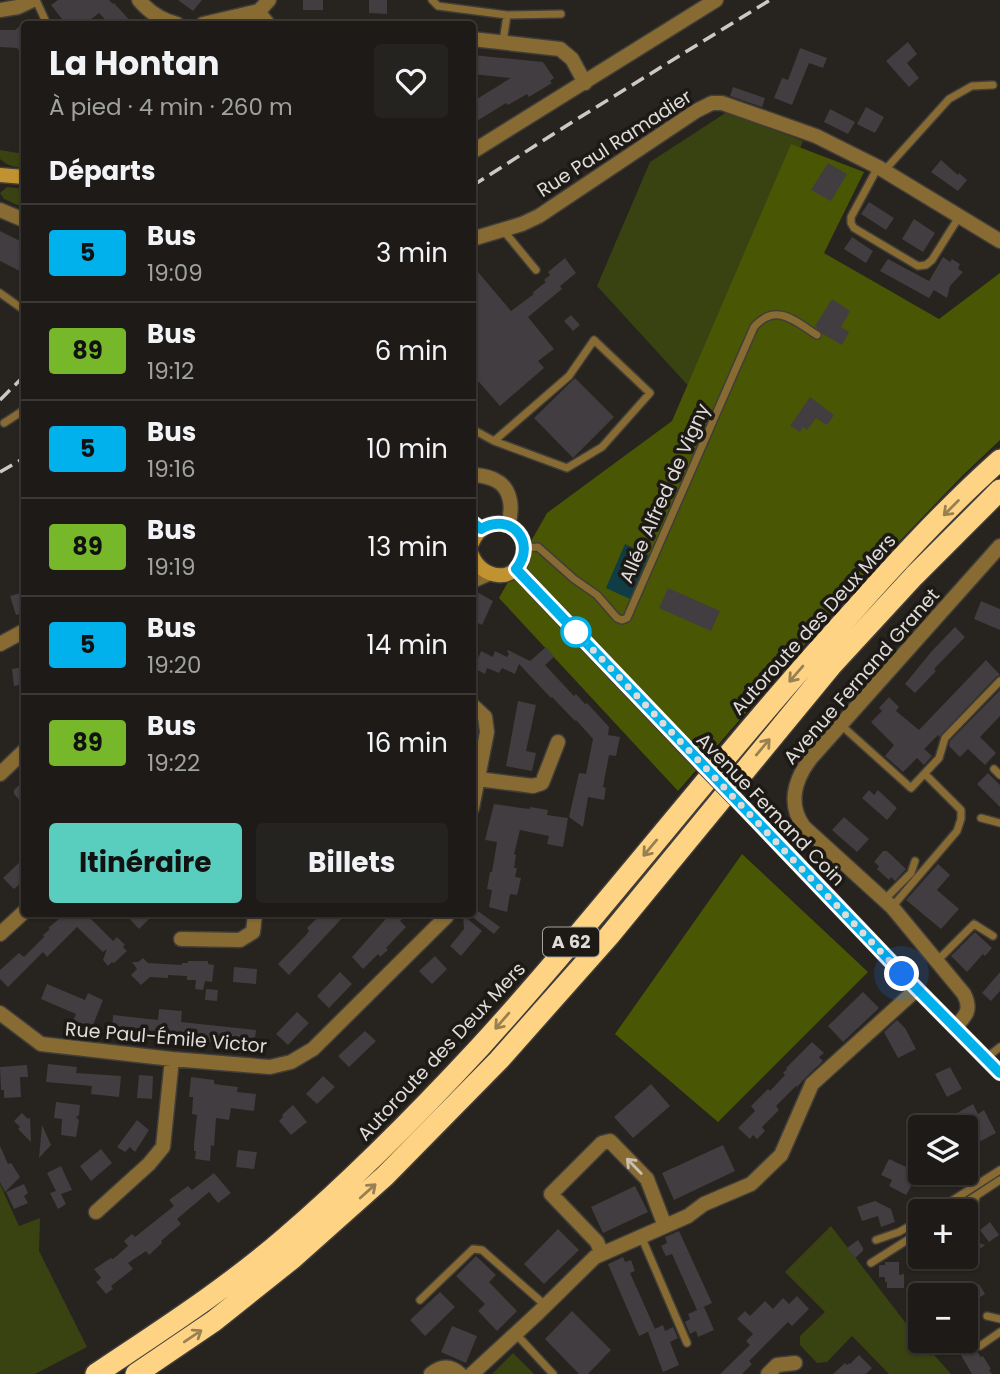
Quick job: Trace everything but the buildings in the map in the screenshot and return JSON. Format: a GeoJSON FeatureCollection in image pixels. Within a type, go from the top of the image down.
{"type":"FeatureCollection","features":[{"type":"Feature","properties":{"kind":"highway","name":"Autoroute des Deux Mers"},"geometry":{"type":"LineString","coordinates":[[96,1374],[201,1303],[284,1240],[371,1160],[497,1028],[814,654],[899,560],[1000,460]]}},
{"type":"Feature","properties":{"kind":"highway","name":"A 62"},"geometry":{"type":"LineString","coordinates":[[136,1374],[214,1321],[293,1258],[385,1176],[499,1060],[608,936],[831,666],[914,576],[1000,490]]}},
{"type":"Feature","properties":{"kind":"main road"},"geometry":{"type":"LineString","coordinates":[[0,175],[21,177]]}},
{"type":"Feature","properties":{"kind":"main road"},"geometry":{"type":"LineString","coordinates":[[476,561],[481,570],[488,574],[502,575],[516,569],[521,563],[524,548],[521,537],[508,525],[477,525]]}},
{"type":"Feature","properties":{"kind":"main road","name":"Avenue Fernand Coin"},"geometry":{"type":"LineString","coordinates":[[516,569],[1000,1073]]}},
{"type":"Feature","properties":{"kind":"street"},"geometry":{"type":"LineString","coordinates":[[0,10],[35,0]]}},
{"type":"Feature","properties":{"kind":"street"},"geometry":{"type":"LineString","coordinates":[[138,0],[159,18],[168,21]]}},
{"type":"Feature","properties":{"kind":"street"},"geometry":{"type":"LineString","coordinates":[[476,150],[716,0]]}},
{"type":"Feature","properties":{"kind":"street"},"geometry":{"type":"LineString","coordinates":[[213,21],[264,5]]}},
{"type":"Feature","properties":{"kind":"street"},"geometry":{"type":"LineString","coordinates":[[476,40],[561,49],[572,59],[585,83]]}},
{"type":"Feature","properties":{"kind":"street","name":"Rue Paul Ramadier"},"geometry":{"type":"LineString","coordinates":[[476,238],[539,216],[696,111],[716,102],[816,136],[881,169],[1000,241]]}},
{"type":"Feature","properties":{"kind":"street"},"geometry":{"type":"LineString","coordinates":[[0,210],[21,219]]}},
{"type":"Feature","properties":{"kind":"street"},"geometry":{"type":"LineString","coordinates":[[476,475],[502,485],[508,494],[511,508],[508,525]]}},
{"type":"Feature","properties":{"kind":"street","name":"Avenue Fernand Granet"},"geometry":{"type":"LineString","coordinates":[[955,1027],[968,1010],[964,994],[888,903],[800,822],[794,788],[811,758],[1000,546]]}},
{"type":"Feature","properties":{"kind":"street"},"geometry":{"type":"LineString","coordinates":[[476,579],[488,574]]}},
{"type":"Feature","properties":{"kind":"street"},"geometry":{"type":"LineString","coordinates":[[0,644],[21,633]]}},
{"type":"Feature","properties":{"kind":"street"},"geometry":{"type":"LineString","coordinates":[[476,709],[485,717],[487,732],[476,789]]}},
{"type":"Feature","properties":{"kind":"street"},"geometry":{"type":"LineString","coordinates":[[478,779],[533,786],[542,783],[558,742]]}},
{"type":"Feature","properties":{"kind":"street"},"geometry":{"type":"LineString","coordinates":[[0,774],[21,754]]}},
{"type":"Feature","properties":{"kind":"street"},"geometry":{"type":"LineString","coordinates":[[0,934],[21,915]]}},
{"type":"Feature","properties":{"kind":"street"},"geometry":{"type":"LineString","coordinates":[[181,939],[240,940],[253,932],[255,917]]}},
{"type":"Feature","properties":{"kind":"street","name":"Rue Paul-Émile Victor"},"geometry":{"type":"LineString","coordinates":[[0,1013],[41,1045],[270,1067],[291,1062],[313,1049],[446,917]]}},
{"type":"Feature","properties":{"kind":"street"},"geometry":{"type":"LineString","coordinates":[[472,1374],[595,1257],[688,1216],[704,1204],[751,1184],[781,1155],[812,1084],[917,989]]}},
{"type":"Feature","properties":{"kind":"street"},"geometry":{"type":"LineString","coordinates":[[96,1213],[149,1164],[163,1147],[172,1059]]}},
{"type":"Feature","properties":{"kind":"street"},"geometry":{"type":"LineString","coordinates":[[602,1254],[597,1242],[551,1194],[602,1143],[610,1141],[647,1179],[665,1226]]}},
{"type":"Feature","properties":{"kind":"street"},"geometry":{"type":"LineString","coordinates":[[768,1374],[777,1365],[795,1363]]}},
{"type":"Feature","properties":{"kind":"street"},"geometry":{"type":"LineString","coordinates":[[431,1374],[439,1368],[450,1367],[460,1374]]}},
{"type":"Feature","properties":{"kind":"lane"},"geometry":{"type":"LineString","coordinates":[[35,0],[46,21]]}},
{"type":"Feature","properties":{"kind":"lane"},"geometry":{"type":"LineString","coordinates":[[432,0],[438,6],[507,15],[561,14]]}},
{"type":"Feature","properties":{"kind":"lane"},"geometry":{"type":"LineString","coordinates":[[503,43],[507,15]]}},
{"type":"Feature","properties":{"kind":"lane"},"geometry":{"type":"LineString","coordinates":[[959,217],[932,260],[926,265],[918,266],[854,228],[851,223],[851,217],[881,169],[950,99],[972,86],[993,85]]}},
{"type":"Feature","properties":{"kind":"lane"},"geometry":{"type":"LineString","coordinates":[[502,229],[536,270]]}},
{"type":"Feature","properties":{"kind":"lane"},"geometry":{"type":"LineString","coordinates":[[0,293],[21,308]]}},
{"type":"Feature","properties":{"kind":"lane","name":"Allée Alfred de Vigny"},"geometry":{"type":"LineString","coordinates":[[524,548],[538,547],[574,579],[597,595],[617,618],[626,618],[754,327],[761,320],[781,314],[817,335]]}},
{"type":"Feature","properties":{"kind":"lane"},"geometry":{"type":"LineString","coordinates":[[476,431],[494,441],[567,468],[602,447],[650,393],[594,340],[569,376],[494,441]]}},
{"type":"Feature","properties":{"kind":"lane"},"geometry":{"type":"LineString","coordinates":[[4,423],[21,412]]}},
{"type":"Feature","properties":{"kind":"lane"},"geometry":{"type":"LineString","coordinates":[[841,725],[911,788],[939,758],[945,738],[1000,681]]}},
{"type":"Feature","properties":{"kind":"lane"},"geometry":{"type":"LineString","coordinates":[[888,903],[957,831],[961,819],[961,810],[925,774]]}},
{"type":"Feature","properties":{"kind":"lane"},"geometry":{"type":"LineString","coordinates":[[981,818],[1000,824]]}},
{"type":"Feature","properties":{"kind":"lane"},"geometry":{"type":"LineString","coordinates":[[888,903],[911,873],[915,861]]}},
{"type":"Feature","properties":{"kind":"lane"},"geometry":{"type":"LineString","coordinates":[[937,961],[974,923],[993,936]]}},
{"type":"Feature","properties":{"kind":"lane"},"geometry":{"type":"LineString","coordinates":[[986,1059],[1000,1047]]}},
{"type":"Feature","properties":{"kind":"lane"},"geometry":{"type":"LineString","coordinates":[[955,1199],[1000,1170]]}},
{"type":"Feature","properties":{"kind":"lane"},"geometry":{"type":"LineString","coordinates":[[971,1199],[1000,1180]]}},
{"type":"Feature","properties":{"kind":"lane"},"geometry":{"type":"LineString","coordinates":[[876,1240],[908,1227]]}},
{"type":"Feature","properties":{"kind":"lane"},"geometry":{"type":"LineString","coordinates":[[641,1236],[687,1343]]}},
{"type":"Feature","properties":{"kind":"lane"},"geometry":{"type":"LineString","coordinates":[[871,1263],[908,1240]]}},
{"type":"Feature","properties":{"kind":"lane"},"geometry":{"type":"LineString","coordinates":[[420,1300],[473,1249],[482,1250],[546,1306]]}},
{"type":"Feature","properties":{"kind":"lane"},"geometry":{"type":"LineString","coordinates":[[987,1316],[1000,1319]]}},
{"type":"Feature","properties":{"kind":"lane"},"geometry":{"type":"LineString","coordinates":[[980,1346],[1000,1332]]}},
{"type":"Feature","properties":{"kind":"lane"},"geometry":{"type":"LineString","coordinates":[[516,1334],[553,1374]]}},
{"type":"Feature","properties":{"kind":"green space"},"geometry":{"type":"Polygon","coordinates":[[[727,112],[803,141],[703,390],[692,390],[597,286],[650,162],[727,112]]]}},
{"type":"Feature","properties":{"kind":"green space"},"geometry":{"type":"Polygon","coordinates":[[[791,144],[864,172],[824,253],[939,319],[1000,273],[1000,440],[844,599],[678,791],[499,598],[547,513],[672,421],[791,144]]]}},
{"type":"Feature","properties":{"kind":"green space"},"geometry":{"type":"Polygon","coordinates":[[[0,150],[21,154],[21,168],[11,166],[0,159],[0,150]]]}},
{"type":"Feature","properties":{"kind":"green space"},"geometry":{"type":"Polygon","coordinates":[[[7,187],[21,189],[21,207],[4,199],[0,193],[7,187]]]}},
{"type":"Feature","properties":{"kind":"green space"},"geometry":{"type":"Polygon","coordinates":[[[742,854],[868,972],[718,1122],[615,1034],[742,854]]]}},
{"type":"Feature","properties":{"kind":"green space"},"geometry":{"type":"Polygon","coordinates":[[[0,1184],[19,1226],[40,1218],[39,1251],[87,1347],[35,1374],[0,1374],[0,1184]]]}},
{"type":"Feature","properties":{"kind":"green space"},"geometry":{"type":"Polygon","coordinates":[[[831,1226],[908,1325],[908,1353],[932,1353],[951,1374],[889,1374],[852,1336],[827,1362],[817,1363],[800,1345],[800,1336],[825,1312],[785,1272],[831,1226]]]}},
{"type":"Feature","properties":{"kind":"green space"},"geometry":{"type":"Polygon","coordinates":[[[513,1353],[534,1374],[492,1374],[513,1353]]]}},
{"type":"Feature","properties":{"kind":"water"},"geometry":{"type":"Polygon","coordinates":[[[625,544],[649,555],[630,599],[606,588],[625,544]]]}},
{"type":"Feature","properties":{"kind":"railway"},"geometry":{"type":"LineString","coordinates":[[476,183],[770,0]]}},
{"type":"Feature","properties":{"kind":"railway"},"geometry":{"type":"LineString","coordinates":[[0,400],[21,379]]}},
{"type":"Feature","properties":{"kind":"railway"},"geometry":{"type":"LineString","coordinates":[[0,472],[21,460]]}},
{"type":"Feature","properties":{"kind":"bus line","name":"5"},"geometry":{"type":"LineString","coordinates":[[476,525],[481,529],[501,523],[517,532],[524,548],[521,563],[516,569],[1000,1073]]}},
{"type":"Feature","properties":{"kind":"route"},"geometry":{"type":"LineString","coordinates":[[576,632],[902,974]]}}]}
